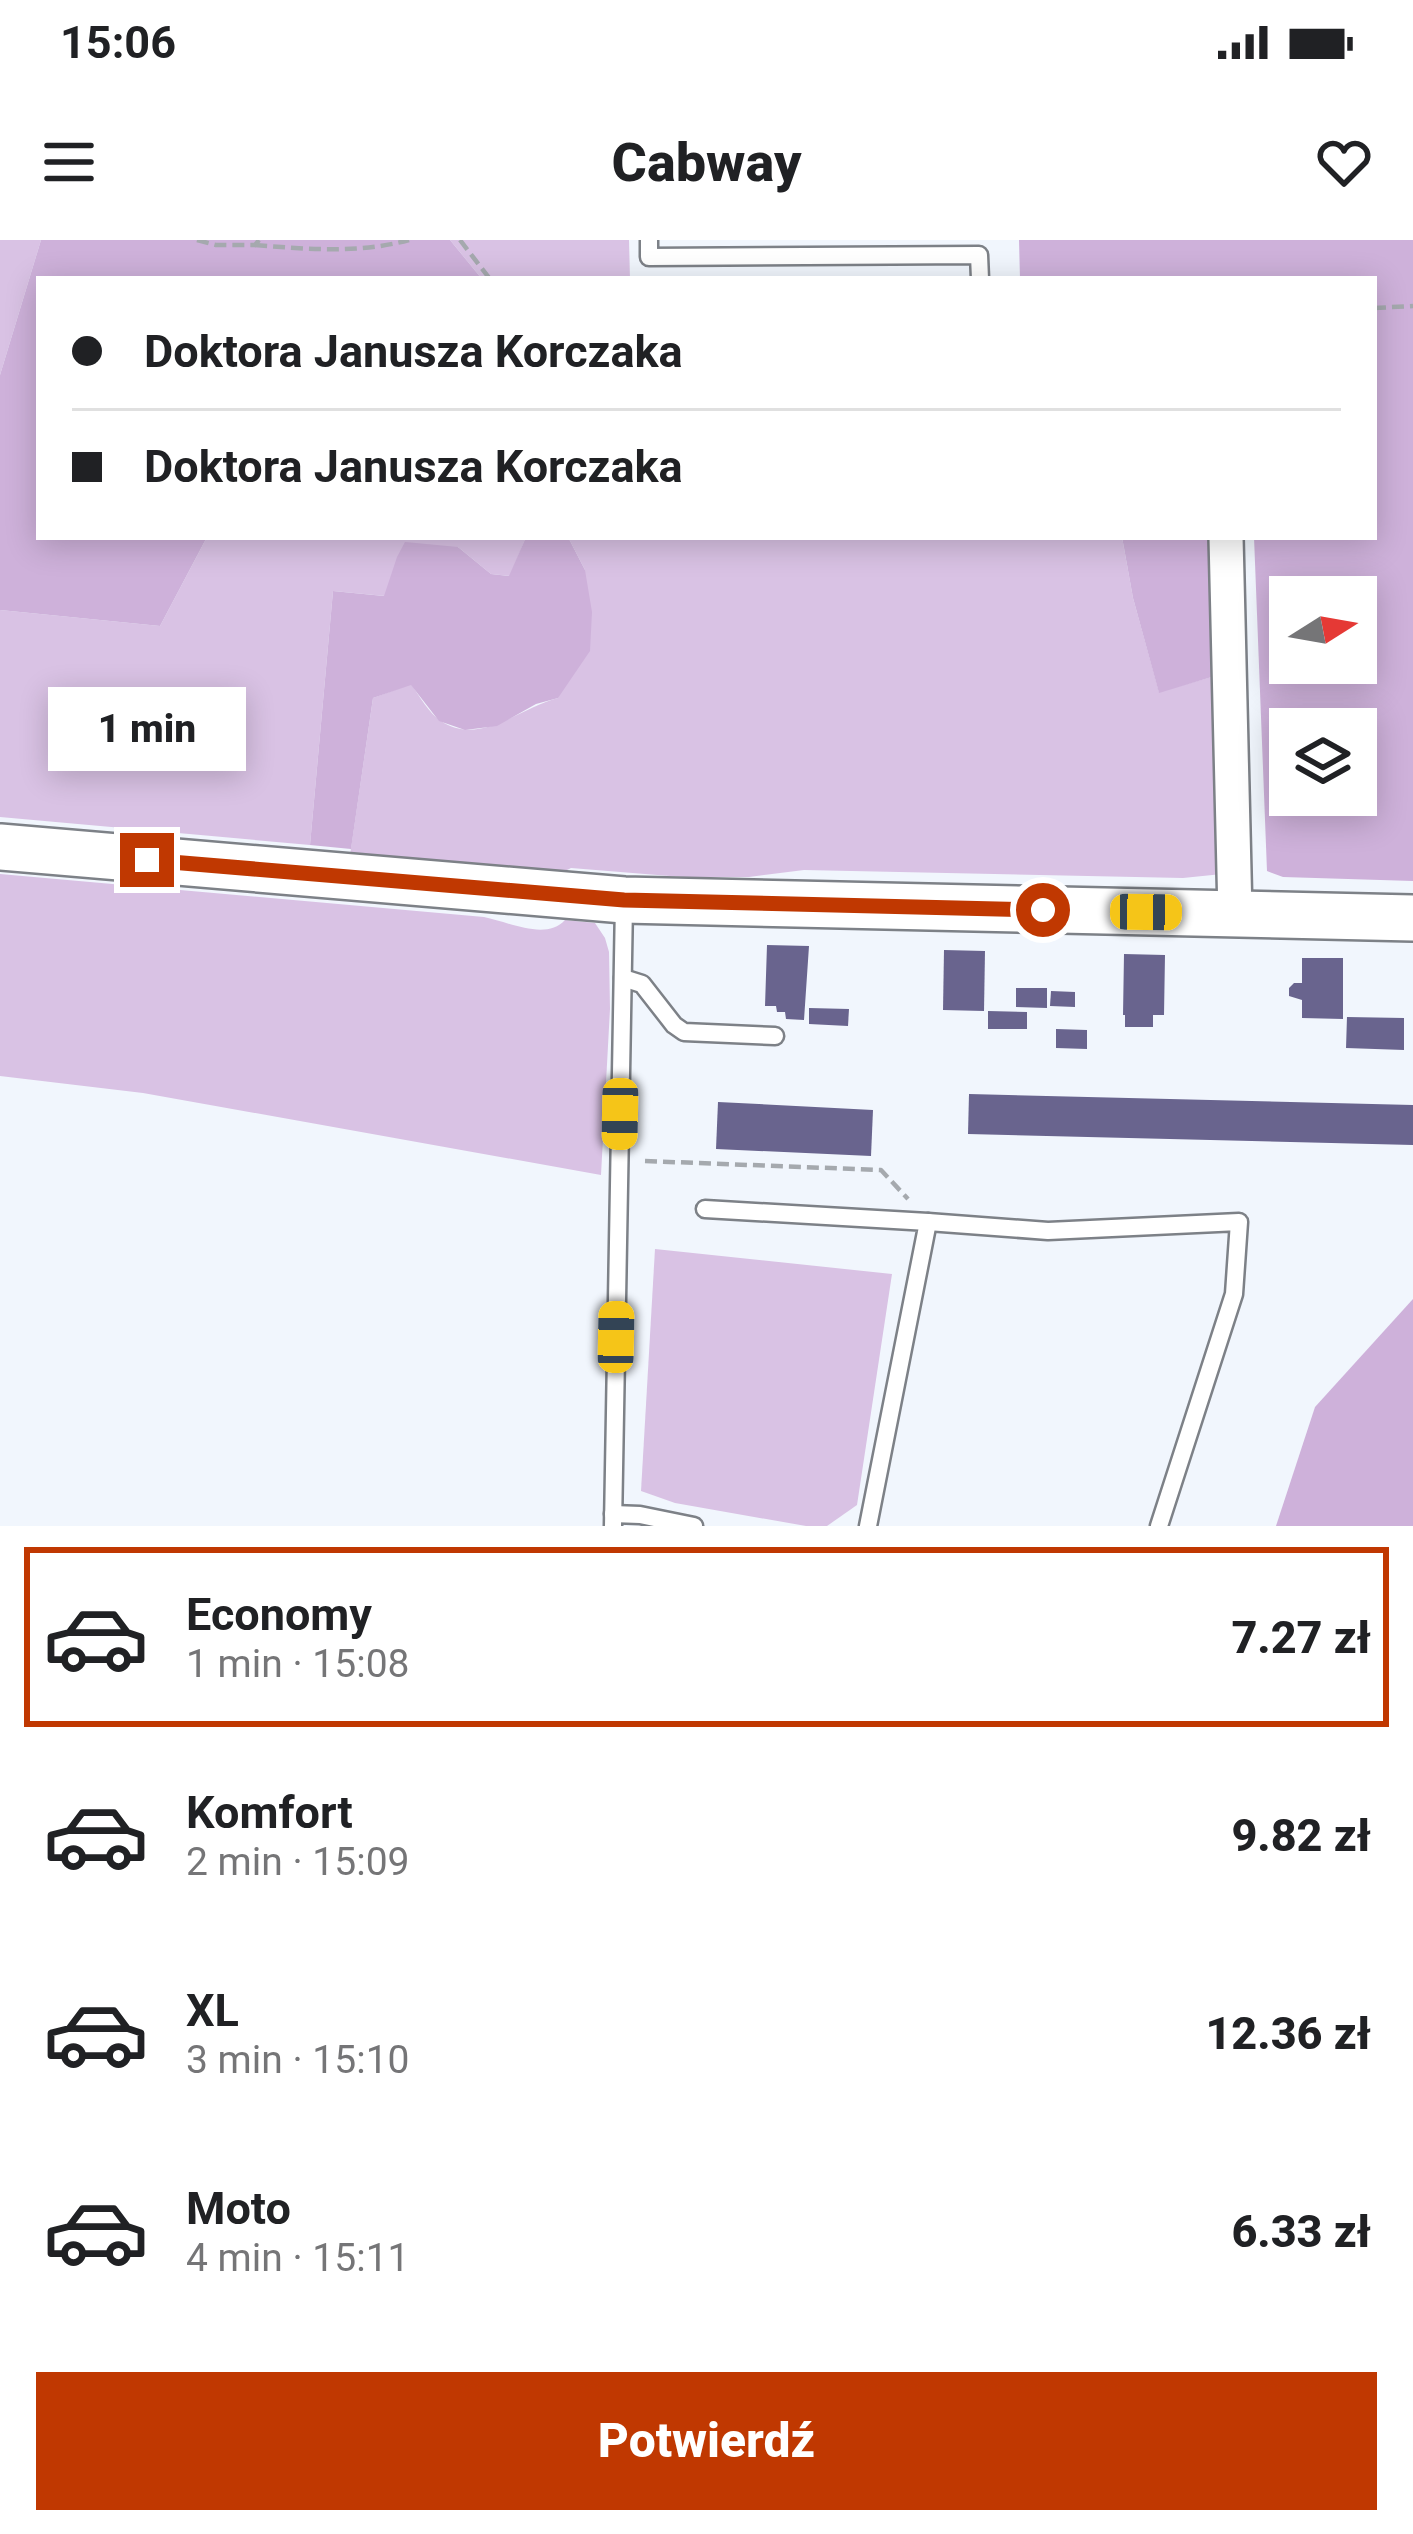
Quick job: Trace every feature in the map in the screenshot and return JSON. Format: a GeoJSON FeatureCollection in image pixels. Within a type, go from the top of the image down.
{"type":"FeatureCollection","features":[{"type":"Feature","properties":{"kind":"street"},"geometry":{"type":"LineString","coordinates":[[1226,540],[1235,914]]}},
{"type":"Feature","properties":{"kind":"street"},"geometry":{"type":"LineString","coordinates":[[0,847],[624,900],[1413,918]]}},
{"type":"Feature","properties":{"kind":"lane"},"geometry":{"type":"LineString","coordinates":[[649,240],[650,256],[979,255],[980,276]]}},
{"type":"Feature","properties":{"kind":"lane"},"geometry":{"type":"LineString","coordinates":[[624,900],[613,1520],[640,1515],[694,1526]]}},
{"type":"Feature","properties":{"kind":"lane"},"geometry":{"type":"LineString","coordinates":[[623,978],[642,984],[684,1032],[775,1036]]}},
{"type":"Feature","properties":{"kind":"lane"},"geometry":{"type":"LineString","coordinates":[[704,1209],[1048,1232],[1239,1222],[1234,1294],[1159,1526]]}},
{"type":"Feature","properties":{"kind":"lane"},"geometry":{"type":"LineString","coordinates":[[868,1526],[928,1222]]}},
{"type":"Feature","properties":{"kind":"path"},"geometry":{"type":"LineString","coordinates":[[197,240],[328,251],[375,249],[409,240]]}},
{"type":"Feature","properties":{"kind":"path"},"geometry":{"type":"LineString","coordinates":[[460,240],[488,276]]}},
{"type":"Feature","properties":{"kind":"path"},"geometry":{"type":"LineString","coordinates":[[1377,308],[1413,306]]}},
{"type":"Feature","properties":{"kind":"path"},"geometry":{"type":"LineString","coordinates":[[640,1161],[881,1170]]}},
{"type":"Feature","properties":{"kind":"shaded area"},"geometry":{"type":"Polygon","coordinates":[[[0,240],[41,240],[0,375],[0,240]]]}},
{"type":"Feature","properties":{"kind":"shaded area"},"geometry":{"type":"Polygon","coordinates":[[[41,240],[450,240],[480,276],[36,276],[36,540],[205,540],[160,626],[0,610],[0,375],[41,240]]]}},
{"type":"Feature","properties":{"kind":"shaded area"},"geometry":{"type":"Polygon","coordinates":[[[450,240],[629,240],[630,276],[480,276],[450,240]]]}},
{"type":"Feature","properties":{"kind":"shaded area"},"geometry":{"type":"Polygon","coordinates":[[[1019,240],[1413,240],[1413,881],[1283,877],[1267,871],[1254,540],[1377,540],[1377,276],[1020,276],[1019,240]]]}},
{"type":"Feature","properties":{"kind":"shaded area"},"geometry":{"type":"Polygon","coordinates":[[[205,540],[525,540],[510,576],[491,574],[458,547],[385,596],[333,591],[310,845],[0,817],[0,610],[160,626],[205,540]]]}},
{"type":"Feature","properties":{"kind":"shaded area"},"geometry":{"type":"Polygon","coordinates":[[[525,540],[570,540],[585,570],[592,612],[590,651],[558,698],[536,704],[497,726],[465,730],[439,721],[411,685],[373,698],[351,849],[310,845],[333,591],[384,596],[405,542],[458,547],[491,574],[509,576],[525,540]]]}},
{"type":"Feature","properties":{"kind":"shaded area"},"geometry":{"type":"Polygon","coordinates":[[[570,540],[1123,540],[1159,692],[1215,676],[1222,874],[1183,878],[804,870],[749,877],[682,877],[571,868],[559,874],[350,855],[373,698],[411,684],[437,718],[471,730],[558,698],[585,570],[570,540]]]}},
{"type":"Feature","properties":{"kind":"shaded area"},"geometry":{"type":"Polygon","coordinates":[[[1123,540],[1211,540],[1215,676],[1159,693],[1123,540]]]}},
{"type":"Feature","properties":{"kind":"shaded area"},"geometry":{"type":"Polygon","coordinates":[[[0,874],[484,917],[538,930],[565,920],[595,923],[609,952],[601,1175],[143,1093],[0,1076],[0,874]]]}},
{"type":"Feature","properties":{"kind":"shaded area"},"geometry":{"type":"Polygon","coordinates":[[[655,1249],[892,1274],[857,1505],[827,1526],[806,1526],[675,1503],[641,1491],[655,1249]]]}},
{"type":"Feature","properties":{"kind":"shaded area"},"geometry":{"type":"Polygon","coordinates":[[[1413,1299],[1413,1526],[1276,1526],[1315,1407],[1413,1299]]]}},
{"type":"Feature","properties":{"kind":"building"},"geometry":{"type":"Polygon","coordinates":[[[767,945],[809,946],[804,1020],[786,1019],[776,1006],[765,1006],[767,945]]]}},
{"type":"Feature","properties":{"kind":"building"},"geometry":{"type":"Polygon","coordinates":[[[944,950],[985,951],[984,1011],[943,1010],[944,950]]]}},
{"type":"Feature","properties":{"kind":"building"},"geometry":{"type":"Polygon","coordinates":[[[1124,954],[1165,955],[1164,1015],[1153,1015],[1153,1027],[1125,1027],[1124,954]]]}},
{"type":"Feature","properties":{"kind":"building"},"geometry":{"type":"Polygon","coordinates":[[[1302,958],[1343,958],[1343,1019],[1302,1018],[1302,1000],[1289,996],[1289,988],[1302,983],[1302,958]]]}},
{"type":"Feature","properties":{"kind":"building"},"geometry":{"type":"Polygon","coordinates":[[[1016,988],[1047,988],[1047,1008],[1016,1007],[1016,988]]]}},
{"type":"Feature","properties":{"kind":"building"},"geometry":{"type":"Polygon","coordinates":[[[1051,991],[1075,992],[1075,1007],[1050,1006],[1051,991]]]}},
{"type":"Feature","properties":{"kind":"building"},"geometry":{"type":"Polygon","coordinates":[[[809,1008],[849,1009],[848,1026],[809,1024],[809,1008]]]}},
{"type":"Feature","properties":{"kind":"building"},"geometry":{"type":"Polygon","coordinates":[[[988,1011],[1027,1012],[1027,1029],[988,1029],[988,1011]]]}},
{"type":"Feature","properties":{"kind":"building"},"geometry":{"type":"Polygon","coordinates":[[[1347,1017],[1404,1018],[1404,1050],[1346,1048],[1347,1017]]]}},
{"type":"Feature","properties":{"kind":"building"},"geometry":{"type":"Polygon","coordinates":[[[1056,1029],[1087,1030],[1087,1049],[1056,1048],[1056,1029]]]}},
{"type":"Feature","properties":{"kind":"building"},"geometry":{"type":"Polygon","coordinates":[[[969,1094],[1413,1105],[1413,1145],[968,1134],[969,1094]]]}},
{"type":"Feature","properties":{"kind":"building"},"geometry":{"type":"Polygon","coordinates":[[[718,1102],[873,1110],[871,1156],[716,1149],[718,1102]]]}},
{"type":"Feature","properties":{"kind":"route"},"geometry":{"type":"LineString","coordinates":[[147,860],[624,900],[1043,910]]}}]}
